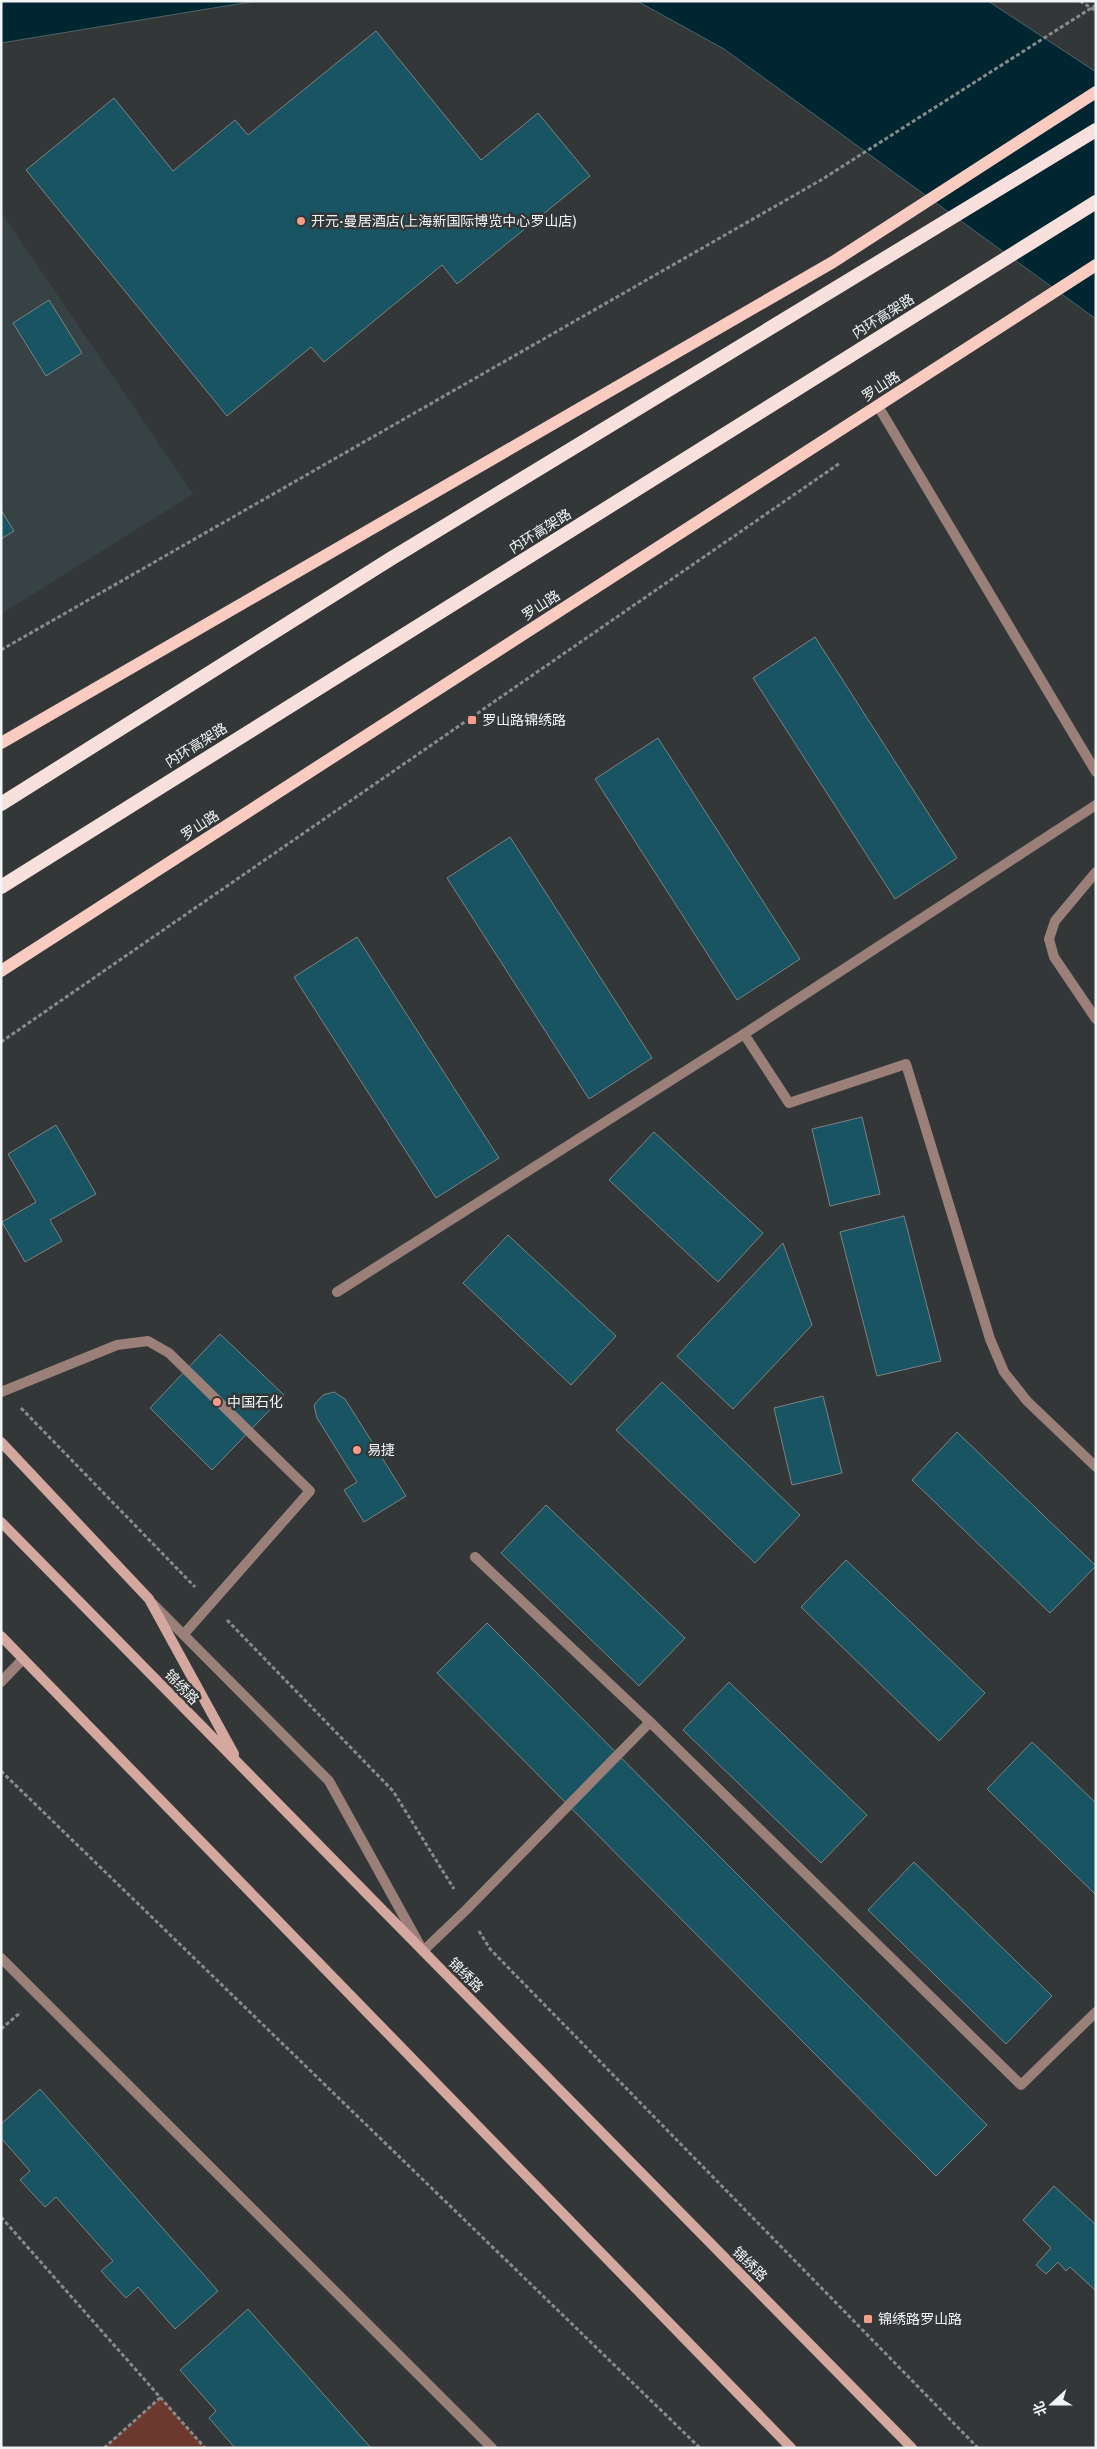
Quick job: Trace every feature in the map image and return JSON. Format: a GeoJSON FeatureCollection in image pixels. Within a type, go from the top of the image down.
{"type":"FeatureCollection","features":[{"type":"Feature","properties":{"kind":"highway"},"geometry":{"type":"LineString","coordinates":[[1,804],[392,558],[1096,130]]}},
{"type":"Feature","properties":{"kind":"highway","name":"内环高架路"},"geometry":{"type":"LineString","coordinates":[[1,887],[1096,202]]}},
{"type":"Feature","properties":{"kind":"main road"},"geometry":{"type":"LineString","coordinates":[[1,743],[833,262],[1096,92]]}},
{"type":"Feature","properties":{"kind":"main road","name":"罗山路"},"geometry":{"type":"LineString","coordinates":[[1,970],[1096,265]]}},
{"type":"Feature","properties":{"kind":"main road"},"geometry":{"type":"LineString","coordinates":[[1,1442],[149,1599],[241,1766]]}},
{"type":"Feature","properties":{"kind":"main road","name":"锦绣路"},"geometry":{"type":"LineString","coordinates":[[1,1522],[912,2448]]}},
{"type":"Feature","properties":{"kind":"main road"},"geometry":{"type":"LineString","coordinates":[[1,1636],[791,2448]]}},
{"type":"Feature","properties":{"kind":"lane"},"geometry":{"type":"LineString","coordinates":[[878,406],[1096,772]]}},
{"type":"Feature","properties":{"kind":"lane"},"geometry":{"type":"LineString","coordinates":[[337,1292],[744,1034],[1096,805]]}},
{"type":"Feature","properties":{"kind":"lane"},"geometry":{"type":"LineString","coordinates":[[1096,872],[1054,921],[1049,939],[1054,957],[1096,1018]]}},
{"type":"Feature","properties":{"kind":"lane"},"geometry":{"type":"LineString","coordinates":[[744,1034],[789,1103],[906,1064],[990,1339],[1004,1372],[1027,1402],[1096,1467]]}},
{"type":"Feature","properties":{"kind":"lane"},"geometry":{"type":"LineString","coordinates":[[1,1392],[118,1345],[148,1340],[169,1353],[310,1491],[184,1634]]}},
{"type":"Feature","properties":{"kind":"lane"},"geometry":{"type":"LineString","coordinates":[[475,1557],[650,1722],[1021,2085],[1096,2012]]}},
{"type":"Feature","properties":{"kind":"lane"},"geometry":{"type":"LineString","coordinates":[[149,1599],[329,1781],[423,1951],[466,1910],[650,1722]]}},
{"type":"Feature","properties":{"kind":"lane"},"geometry":{"type":"LineString","coordinates":[[1,1682],[23,1659]]}},
{"type":"Feature","properties":{"kind":"lane"},"geometry":{"type":"LineString","coordinates":[[1,1958],[492,2448]]}},
{"type":"Feature","properties":{"kind":"path"},"geometry":{"type":"LineString","coordinates":[[1080,1],[1096,11]]}},
{"type":"Feature","properties":{"kind":"path"},"geometry":{"type":"LineString","coordinates":[[1,650],[821,180],[1096,4]]}},
{"type":"Feature","properties":{"kind":"path"},"geometry":{"type":"LineString","coordinates":[[1,1042],[842,462]]}},
{"type":"Feature","properties":{"kind":"path"},"geometry":{"type":"LineString","coordinates":[[1,1772],[700,2448]]}},
{"type":"Feature","properties":{"kind":"path"},"geometry":{"type":"LineString","coordinates":[[1,2217],[205,2448]]}},
{"type":"Feature","properties":{"kind":"path"},"geometry":{"type":"LineString","coordinates":[[104,2448],[160,2398]]}},
{"type":"Feature","properties":{"kind":"shaded area"},"geometry":{"type":"Polygon","coordinates":[[[1,212],[193,494],[1,614],[1,212]]]}},
{"type":"Feature","properties":{"kind":"shaded area"},"geometry":{"type":"Polygon","coordinates":[[[161,2397],[205,2448],[104,2448],[161,2397]]]}},
{"type":"Feature","properties":{"kind":"water"},"geometry":{"type":"Polygon","coordinates":[[[1,1],[256,1],[1,43],[1,1]]]}},
{"type":"Feature","properties":{"kind":"water"},"geometry":{"type":"Polygon","coordinates":[[[637,1],[988,1],[1096,72],[1096,319],[724,49],[637,1]]]}},
{"type":"Feature","properties":{"kind":"building","name":"开元·曼居酒店(上海新国际博览中心罗山店)"},"geometry":{"type":"Polygon","coordinates":[[[376,31],[481,160],[538,113],[590,176],[457,284],[442,265],[324,362],[311,347],[227,416],[26,170],[114,98],[173,171],[235,120],[248,135],[376,31]]]}},
{"type":"Feature","properties":{"kind":"building"},"geometry":{"type":"Polygon","coordinates":[[[49,300],[82,353],[46,376],[13,323],[49,300]]]}},
{"type":"Feature","properties":{"kind":"building"},"geometry":{"type":"Polygon","coordinates":[[[1,510],[14,531],[1,539],[1,510]]]}},
{"type":"Feature","properties":{"kind":"building"},"geometry":{"type":"Polygon","coordinates":[[[815,637],[957,858],[895,899],[753,678],[815,637]]]}},
{"type":"Feature","properties":{"kind":"building"},"geometry":{"type":"Polygon","coordinates":[[[658,738],[800,959],[737,1000],[595,779],[658,738]]]}},
{"type":"Feature","properties":{"kind":"building"},"geometry":{"type":"Polygon","coordinates":[[[510,837],[652,1058],[589,1099],[447,878],[510,837]]]}},
{"type":"Feature","properties":{"kind":"building"},"geometry":{"type":"Polygon","coordinates":[[[357,937],[499,1158],[436,1198],[294,977],[357,937]]]}},
{"type":"Feature","properties":{"kind":"building"},"geometry":{"type":"Polygon","coordinates":[[[862,1117],[880,1194],[830,1206],[812,1129],[862,1117]]]}},
{"type":"Feature","properties":{"kind":"building"},"geometry":{"type":"Polygon","coordinates":[[[56,1125],[96,1194],[50,1220],[62,1241],[25,1262],[2,1222],[36,1202],[8,1154],[56,1125]]]}},
{"type":"Feature","properties":{"kind":"building"},"geometry":{"type":"Polygon","coordinates":[[[654,1132],[763,1233],[718,1282],[609,1180],[654,1132]]]}},
{"type":"Feature","properties":{"kind":"building"},"geometry":{"type":"Polygon","coordinates":[[[904,1216],[941,1361],[877,1376],[840,1232],[904,1216]]]}},
{"type":"Feature","properties":{"kind":"building"},"geometry":{"type":"Polygon","coordinates":[[[508,1235],[616,1336],[571,1385],[463,1283],[508,1235]]]}},
{"type":"Feature","properties":{"kind":"building"},"geometry":{"type":"Polygon","coordinates":[[[783,1243],[812,1325],[733,1409],[677,1356],[783,1243]]]}},
{"type":"Feature","properties":{"kind":"building","name":"中国石化"},"geometry":{"type":"Polygon","coordinates":[[[220,1334],[284,1395],[212,1470],[150,1408],[220,1334]]]}},
{"type":"Feature","properties":{"kind":"building"},"geometry":{"type":"Polygon","coordinates":[[[662,1382],[800,1515],[755,1563],[616,1430],[662,1382]]]}},
{"type":"Feature","properties":{"kind":"building","name":"易捷"},"geometry":{"type":"Polygon","coordinates":[[[334,1392],[345,1399],[406,1496],[364,1522],[344,1490],[357,1482],[317,1418],[314,1405],[323,1395],[334,1392]]]}},
{"type":"Feature","properties":{"kind":"building"},"geometry":{"type":"Polygon","coordinates":[[[823,1396],[842,1473],[792,1485],[774,1408],[823,1396]]]}},
{"type":"Feature","properties":{"kind":"building"},"geometry":{"type":"Polygon","coordinates":[[[957,1432],[1096,1566],[1050,1613],[912,1480],[957,1432]]]}},
{"type":"Feature","properties":{"kind":"building"},"geometry":{"type":"Polygon","coordinates":[[[546,1505],[685,1638],[639,1686],[501,1553],[546,1505]]]}},
{"type":"Feature","properties":{"kind":"building"},"geometry":{"type":"Polygon","coordinates":[[[846,1560],[985,1693],[939,1741],[801,1607],[846,1560]]]}},
{"type":"Feature","properties":{"kind":"building"},"geometry":{"type":"Polygon","coordinates":[[[487,1623],[987,2125],[936,2176],[437,1673],[487,1623]]]}},
{"type":"Feature","properties":{"kind":"building"},"geometry":{"type":"Polygon","coordinates":[[[729,1682],[867,1815],[821,1863],[683,1730],[729,1682]]]}},
{"type":"Feature","properties":{"kind":"building"},"geometry":{"type":"Polygon","coordinates":[[[1032,1742],[1096,1803],[1096,1895],[987,1789],[1032,1742]]]}},
{"type":"Feature","properties":{"kind":"building"},"geometry":{"type":"Polygon","coordinates":[[[914,1862],[1052,1996],[1006,2044],[868,1910],[914,1862]]]}},
{"type":"Feature","properties":{"kind":"building"},"geometry":{"type":"Polygon","coordinates":[[[40,2089],[218,2291],[175,2329],[138,2287],[126,2298],[101,2271],[113,2261],[56,2197],[45,2207],[20,2180],[30,2171],[1,2138],[1,2124],[40,2089]]]}},
{"type":"Feature","properties":{"kind":"building"},"geometry":{"type":"Polygon","coordinates":[[[1054,2186],[1096,2225],[1096,2291],[1070,2267],[1066,2271],[1058,2262],[1046,2274],[1036,2265],[1051,2248],[1023,2220],[1054,2186]]]}},
{"type":"Feature","properties":{"kind":"building"},"geometry":{"type":"Polygon","coordinates":[[[248,2309],[371,2448],[235,2448],[209,2418],[216,2411],[180,2370],[248,2309]]]}},
{"type":"Feature","properties":{"kind":"place","name":"开元·曼居酒店(上海新国际博览中心罗山店)"},"geometry":{"type":"Point","coordinates":[301,221]}},
{"type":"Feature","properties":{"kind":"place","name":"罗山路锦绣路"},"geometry":{"type":"Point","coordinates":[472,720]}},
{"type":"Feature","properties":{"kind":"place","name":"中国石化"},"geometry":{"type":"Point","coordinates":[217,1402]}},
{"type":"Feature","properties":{"kind":"place","name":"易捷"},"geometry":{"type":"Point","coordinates":[357,1450]}},
{"type":"Feature","properties":{"kind":"place","name":"锦绣路罗山路"},"geometry":{"type":"Point","coordinates":[868,2319]}}]}
